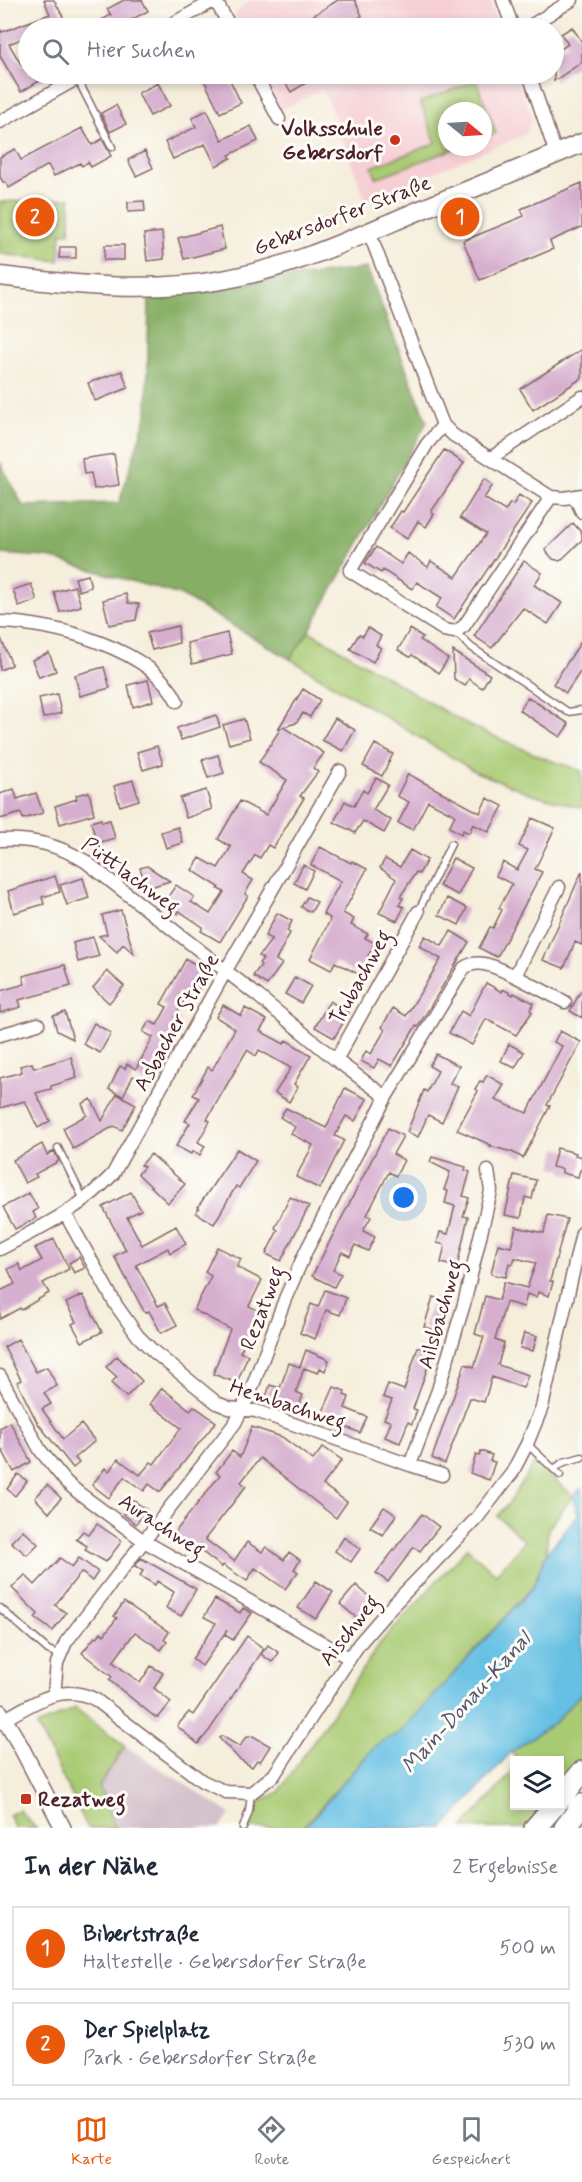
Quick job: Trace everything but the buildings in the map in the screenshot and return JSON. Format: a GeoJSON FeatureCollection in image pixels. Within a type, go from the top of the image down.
{"type":"FeatureCollection","features":[{"type":"Feature","properties":{"kind":"highway"},"geometry":{"type":"LineString","coordinates":[[564,1794],[582,1772]]}},
{"type":"Feature","properties":{"kind":"highway"},"geometry":{"type":"LineString","coordinates":[[565,1828],[582,1804]]}},
{"type":"Feature","properties":{"kind":"highway"},"geometry":{"type":"LineString","coordinates":[[535,1828],[551,1810]]}},
{"type":"Feature","properties":{"kind":"main road","name":"Gebersdorfer Straße"},"geometry":{"type":"LineString","coordinates":[[0,276],[114,286],[196,284],[228,279],[278,267],[369,232],[582,143]]}},
{"type":"Feature","properties":{"kind":"street"},"geometry":{"type":"LineString","coordinates":[[183,18],[215,0],[225,18]]}},
{"type":"Feature","properties":{"kind":"street"},"geometry":{"type":"LineString","coordinates":[[503,0],[509,18]]}},
{"type":"Feature","properties":{"kind":"street"},"geometry":{"type":"LineString","coordinates":[[543,18],[572,0]]}},
{"type":"Feature","properties":{"kind":"street"},"geometry":{"type":"LineString","coordinates":[[0,122],[67,84]]}},
{"type":"Feature","properties":{"kind":"street"},"geometry":{"type":"LineString","coordinates":[[260,84],[279,119]]}},
{"type":"Feature","properties":{"kind":"street"},"geometry":{"type":"LineString","coordinates":[[532,84],[556,154]]}},
{"type":"Feature","properties":{"kind":"street"},"geometry":{"type":"LineString","coordinates":[[369,232],[443,425],[453,435],[551,497],[579,496],[582,512]]}},
{"type":"Feature","properties":{"kind":"street"},"geometry":{"type":"LineString","coordinates":[[490,458],[582,397]]}},
{"type":"Feature","properties":{"kind":"street"},"geometry":{"type":"LineString","coordinates":[[443,425],[427,444],[350,571],[444,630],[455,632],[464,626],[551,497]]}},
{"type":"Feature","properties":{"kind":"street"},"geometry":{"type":"LineString","coordinates":[[0,622],[64,632],[110,647],[147,666],[171,688],[177,701]]}},
{"type":"Feature","properties":{"kind":"street","name":"Asbacher Straße"},"geometry":{"type":"LineString","coordinates":[[0,1249],[66,1215],[113,1174],[340,771]]}},
{"type":"Feature","properties":{"kind":"street","name":"Püttlachweg"},"geometry":{"type":"LineString","coordinates":[[0,840],[44,843],[71,853],[105,876],[225,972]]}},
{"type":"Feature","properties":{"kind":"street"},"geometry":{"type":"LineString","coordinates":[[515,976],[560,887]]}},
{"type":"Feature","properties":{"kind":"street","name":"Trubachweg"},"geometry":{"type":"LineString","coordinates":[[336,1060],[418,912]]}},
{"type":"Feature","properties":{"kind":"street","name":"Rezatweg"},"geometry":{"type":"LineString","coordinates":[[54,1695],[55,1674],[66,1642],[235,1423],[243,1409],[298,1268],[386,1097],[464,968],[471,963],[479,963],[502,970],[565,1002]]}},
{"type":"Feature","properties":{"kind":"street","name":"Trubachweg"},"geometry":{"type":"LineString","coordinates":[[225,972],[386,1097]]}},
{"type":"Feature","properties":{"kind":"street"},"geometry":{"type":"LineString","coordinates":[[0,1035],[39,1024]]}},
{"type":"Feature","properties":{"kind":"street","name":"Ailsbachweg"},"geometry":{"type":"LineString","coordinates":[[410,1465],[438,1390],[464,1304],[491,1191],[488,1171]]}},
{"type":"Feature","properties":{"kind":"street","name":"Hembachweg"},"geometry":{"type":"LineString","coordinates":[[66,1215],[116,1305],[138,1336],[217,1403],[229,1408],[256,1411],[442,1475]]}},
{"type":"Feature","properties":{"kind":"street","name":"Aischweg"},"geometry":{"type":"LineString","coordinates":[[251,1793],[274,1775],[349,1658],[391,1607],[483,1510],[512,1473],[527,1444],[543,1400],[582,1233]]}},
{"type":"Feature","properties":{"kind":"street","name":"Aurachweg"},"geometry":{"type":"LineString","coordinates":[[0,1376],[40,1450],[59,1474],[79,1493],[144,1542],[349,1658]]}},
{"type":"Feature","properties":{"kind":"street"},"geometry":{"type":"LineString","coordinates":[[63,1828],[2,1718],[54,1695],[69,1691],[84,1693],[96,1700],[202,1781],[226,1792],[251,1793]]}},
{"type":"Feature","properties":{"kind":"lane"},"geometry":{"type":"LineString","coordinates":[[84,84],[112,147]]}},
{"type":"Feature","properties":{"kind":"lane"},"geometry":{"type":"LineString","coordinates":[[455,632],[471,647],[568,712],[582,710]]}},
{"type":"Feature","properties":{"kind":"lane"},"geometry":{"type":"LineString","coordinates":[[418,912],[450,843]]}},
{"type":"Feature","properties":{"kind":"lane"},"geometry":{"type":"LineString","coordinates":[[58,1148],[84,1200]]}},
{"type":"Feature","properties":{"kind":"lane"},"geometry":{"type":"LineString","coordinates":[[527,1444],[560,1475]]}},
{"type":"Feature","properties":{"kind":"lane"},"geometry":{"type":"LineString","coordinates":[[554,1469],[564,1462],[582,1457]]}},
{"type":"Feature","properties":{"kind":"lane"},"geometry":{"type":"LineString","coordinates":[[0,1608],[39,1643],[60,1655]]}},
{"type":"Feature","properties":{"kind":"lane"},"geometry":{"type":"LineString","coordinates":[[243,1828],[249,1811],[251,1793]]}},
{"type":"Feature","properties":{"kind":"shaded area"},"geometry":{"type":"Polygon","coordinates":[[[250,0],[490,0],[496,18],[237,18],[235,14],[250,0]]]}},
{"type":"Feature","properties":{"kind":"shaded area","name":"Volksschule Gebersdorf"},"geometry":{"type":"Polygon","coordinates":[[[268,84],[520,84],[532,118],[526,134],[492,148],[492,102],[438,102],[438,156],[473,156],[366,201],[323,89],[281,110],[268,84]]]}},
{"type":"Feature","properties":{"kind":"shaded area"},"geometry":{"type":"Polygon","coordinates":[[[125,1746],[231,1814],[219,1828],[115,1828],[99,1786],[125,1746]]]}},
{"type":"Feature","properties":{"kind":"green space"},"geometry":{"type":"Polygon","coordinates":[[[468,84],[477,84],[484,102],[438,102],[438,155],[376,178],[372,167],[436,143],[420,102],[468,84]]]}},
{"type":"Feature","properties":{"kind":"green space"},"geometry":{"type":"Polygon","coordinates":[[[492,123],[496,133],[492,135],[492,123]]]}},
{"type":"Feature","properties":{"kind":"green space"},"geometry":{"type":"Polygon","coordinates":[[[70,198],[70,232],[61,233],[59,261],[0,254],[0,202],[70,198]]]}},
{"type":"Feature","properties":{"kind":"green space"},"geometry":{"type":"Polygon","coordinates":[[[367,268],[427,422],[309,631],[290,659],[180,595],[47,557],[0,554],[0,462],[23,506],[119,503],[147,414],[149,295],[367,268]]]}},
{"type":"Feature","properties":{"kind":"green space"},"geometry":{"type":"Polygon","coordinates":[[[309,631],[466,724],[544,758],[582,771],[582,808],[532,794],[476,772],[290,659],[309,631]]]}},
{"type":"Feature","properties":{"kind":"green space"},"geometry":{"type":"Polygon","coordinates":[[[535,1462],[573,1496],[548,1529],[546,1554],[533,1586],[400,1733],[377,1744],[302,1828],[247,1828],[255,1803],[278,1793],[381,1642],[467,1548],[496,1574],[525,1541],[497,1516],[509,1503],[535,1462]]]}},
{"type":"Feature","properties":{"kind":"green space"},"geometry":{"type":"Polygon","coordinates":[[[582,1692],[582,1759],[564,1783],[564,1756],[516,1756],[511,1752],[555,1722],[582,1692]]]}},
{"type":"Feature","properties":{"kind":"green space"},"geometry":{"type":"Polygon","coordinates":[[[75,1708],[125,1746],[99,1786],[115,1828],[88,1828],[37,1726],[75,1708]]]}},
{"type":"Feature","properties":{"kind":"green space"},"geometry":{"type":"Polygon","coordinates":[[[510,1775],[510,1810],[542,1810],[526,1828],[463,1828],[510,1775]]]}},
{"type":"Feature","properties":{"kind":"green space"},"geometry":{"type":"Polygon","coordinates":[[[19,1810],[36,1828],[15,1828],[9,1815],[19,1810]]]}},
{"type":"Feature","properties":{"kind":"water","name":"Main-Donau-Kanal"},"geometry":{"type":"Polygon","coordinates":[[[582,1488],[582,1692],[555,1722],[511,1752],[443,1828],[304,1828],[377,1744],[400,1733],[533,1587],[546,1554],[578,1515],[573,1496],[582,1488]]]}},
{"type":"Feature","properties":{"kind":"place","name":"Volksschule Gebersdorf"},"geometry":{"type":"Point","coordinates":[395,140]}},
{"type":"Feature","properties":{"kind":"place","name":"Der Spielplatz"},"geometry":{"type":"Point","coordinates":[35,217]}},
{"type":"Feature","properties":{"kind":"place","name":"Bibertstraße"},"geometry":{"type":"Point","coordinates":[460,217]}},
{"type":"Feature","properties":{"kind":"place","name":"Rezatweg"},"geometry":{"type":"Point","coordinates":[26,1799]}}]}
